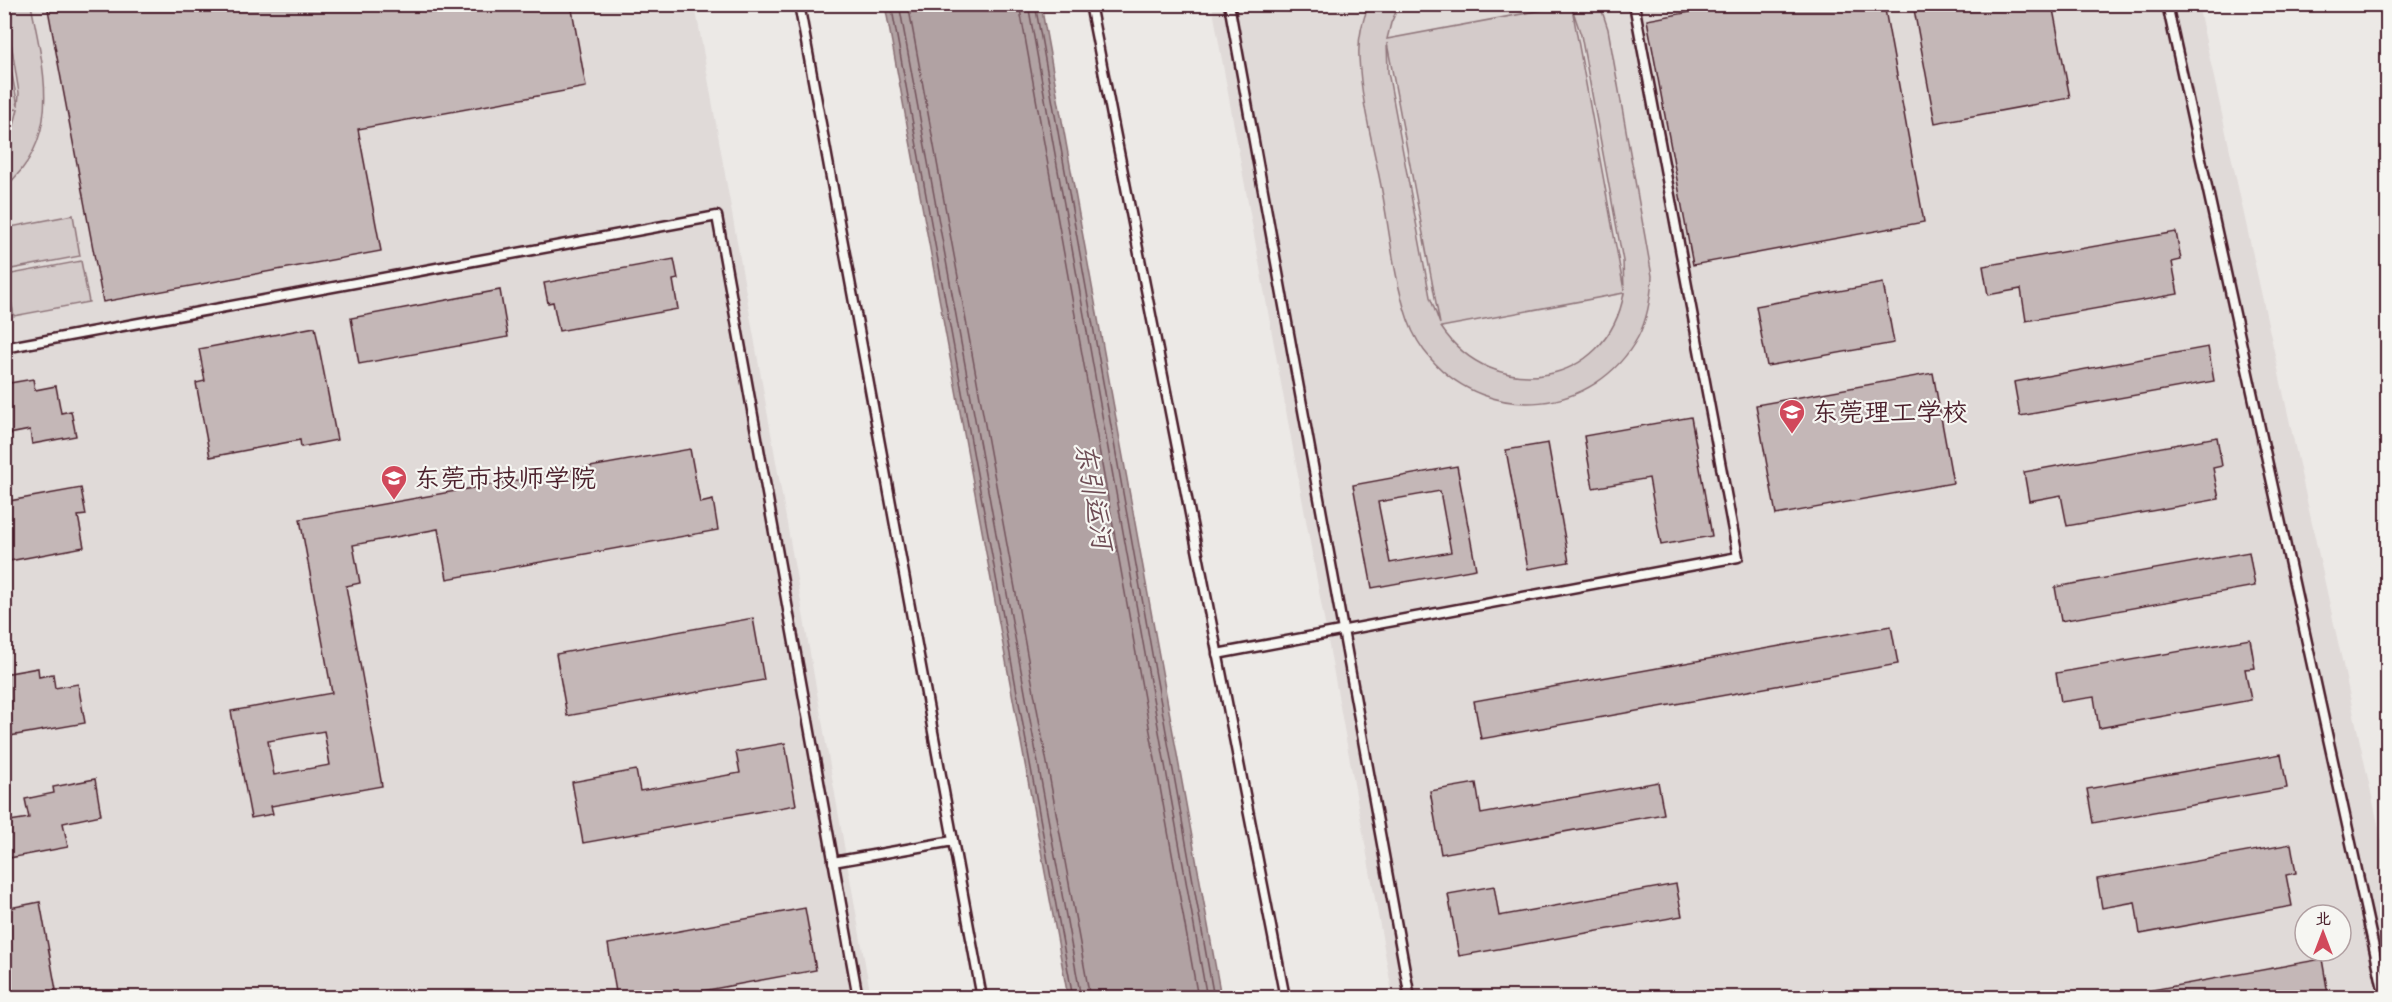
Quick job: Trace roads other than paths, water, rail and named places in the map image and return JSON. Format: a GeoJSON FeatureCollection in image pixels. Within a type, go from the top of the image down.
{"type":"FeatureCollection","features":[{"type":"Feature","properties":{"kind":"lane"},"geometry":{"type":"LineString","coordinates":[[799,4],[982,998]]}},
{"type":"Feature","properties":{"kind":"lane"},"geometry":{"type":"LineString","coordinates":[[1090,4],[1285,998]]}},
{"type":"Feature","properties":{"kind":"lane"},"geometry":{"type":"LineString","coordinates":[[1229,4],[1410,998]]}},
{"type":"Feature","properties":{"kind":"lane"},"geometry":{"type":"LineString","coordinates":[[1217,654],[1738,557],[1634,4]]}},
{"type":"Feature","properties":{"kind":"lane"},"geometry":{"type":"LineString","coordinates":[[2167,4],[2385,998]]}},
{"type":"Feature","properties":{"kind":"lane"},"geometry":{"type":"LineString","coordinates":[[4,348],[717,216],[858,998]]}},
{"type":"Feature","properties":{"kind":"lane"},"geometry":{"type":"LineString","coordinates":[[833,862],[953,841]]}},
{"type":"Feature","properties":{"kind":"water","name":"东引运河"},"geometry":{"type":"Polygon","coordinates":[[[885,5],[1041,5],[1221,997],[1068,997],[885,5]]]}},
{"type":"Feature","properties":{"kind":"place","name":"东莞理工学校"},"geometry":{"type":"Point","coordinates":[1792,435]}},
{"type":"Feature","properties":{"kind":"place","name":"东莞市技师学院"},"geometry":{"type":"Point","coordinates":[394,501]}}]}
